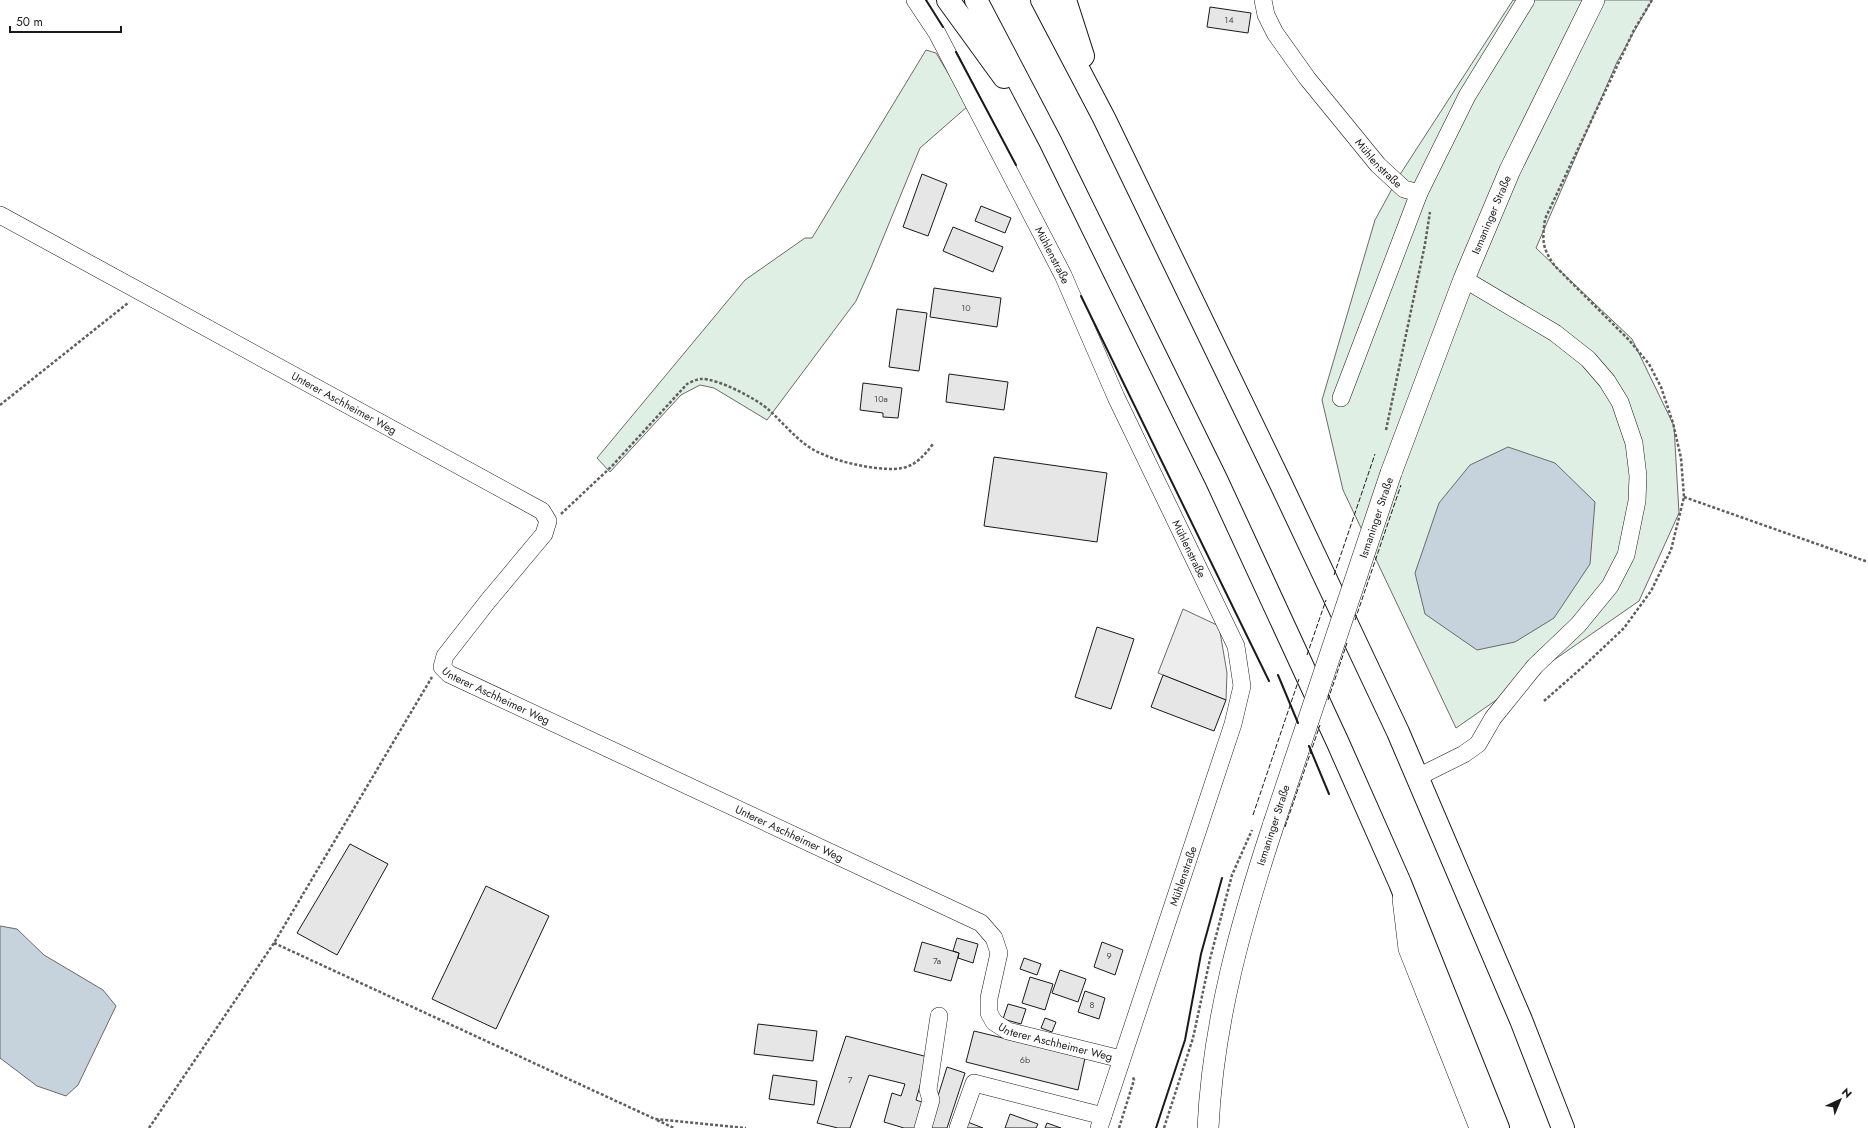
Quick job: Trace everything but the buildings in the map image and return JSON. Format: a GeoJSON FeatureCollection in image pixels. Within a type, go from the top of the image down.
{"type":"FeatureCollection","features":[{"type":"Feature","properties":{"kind":"highway"},"geometry":{"type":"LineString","coordinates":[[948,0],[1050,142]]}},
{"type":"Feature","properties":{"kind":"highway"},"geometry":{"type":"LineString","coordinates":[[976,0],[1050,142],[1216,479],[1338,743],[1400,883],[1498,1128]]}},
{"type":"Feature","properties":{"kind":"highway"},"geometry":{"type":"LineString","coordinates":[[1042,0],[1104,118],[1383,698],[1521,1020],[1563,1128]]}},
{"type":"Feature","properties":{"kind":"highway"},"geometry":{"type":"LineString","coordinates":[[1065,0],[1104,118]]}},
{"type":"Feature","properties":{"kind":"main road","name":"Ismaninger Straße"},"geometry":{"type":"LineString","coordinates":[[1215,1056],[1235,952],[1264,823],[1391,473],[1464,279],[1510,170],[1594,0]]}},
{"type":"Feature","properties":{"kind":"main road"},"geometry":{"type":"LineString","coordinates":[[1196,1128],[1201,1085],[1215,1056]]}},
{"type":"Feature","properties":{"kind":"main road"},"geometry":{"type":"LineString","coordinates":[[1208,1128],[1215,1056]]}},
{"type":"Feature","properties":{"kind":"main road"},"geometry":{"type":"LineString","coordinates":[[1215,1056],[1223,1084],[1222,1128]]}},
{"type":"Feature","properties":{"kind":"street","name":"Mühlenstraße"},"geometry":{"type":"LineString","coordinates":[[915,0],[937,33],[1063,275],[1116,397],[1236,646],[1240,667],[1242,686],[1233,724],[1101,1122]]}},
{"type":"Feature","properties":{"kind":"street","name":"Mühlenstraße"},"geometry":{"type":"LineString","coordinates":[[1263,0],[1266,15],[1275,33],[1321,95],[1378,165],[1404,189],[1419,193]]}},
{"type":"Feature","properties":{"kind":"street"},"geometry":{"type":"LineString","coordinates":[[1340,398],[1419,193],[1467,96],[1526,0]]}},
{"type":"Feature","properties":{"kind":"street","name":"Unterer Aschheimer Weg"},"geometry":{"type":"LineString","coordinates":[[0,216],[542,511],[548,521],[544,534],[445,656],[442,667],[449,674],[981,923],[994,938],[999,953],[989,998],[989,1013],[994,1022],[1008,1031],[1121,1059]]}},
{"type":"Feature","properties":{"kind":"street"},"geometry":{"type":"LineString","coordinates":[[1418,777],[1464,754],[1478,744],[1494,718],[1535,666],[1578,625],[1610,586],[1626,555],[1637,501],[1638,476],[1634,443],[1620,402],[1607,381],[1588,359],[1555,333],[1464,279]]}},
{"type":"Feature","properties":{"kind":"street"},"geometry":{"type":"LineString","coordinates":[[1400,883],[1407,949],[1478,1128]]}},
{"type":"Feature","properties":{"kind":"street"},"geometry":{"type":"LineString","coordinates":[[924,1128],[931,1100],[928,1090],[939,1016]]}},
{"type":"Feature","properties":{"kind":"street"},"geometry":{"type":"LineString","coordinates":[[958,1128],[974,1084],[1101,1122]]}},
{"type":"Feature","properties":{"kind":"path"},"geometry":{"type":"LineString","coordinates":[[1544,701],[1624,628],[1651,592],[1671,550],[1684,497],[1681,458],[1673,423],[1661,388],[1649,364],[1629,340],[1555,266],[1546,254],[1543,244],[1545,219],[1631,36],[1652,0]]}},
{"type":"Feature","properties":{"kind":"path"},"geometry":{"type":"LineString","coordinates":[[1386,432],[1425,244],[1430,210]]}},
{"type":"Feature","properties":{"kind":"path"},"geometry":{"type":"LineString","coordinates":[[0,405],[141,292]]}},
{"type":"Feature","properties":{"kind":"path"},"geometry":{"type":"LineString","coordinates":[[548,521],[558,517],[612,466],[687,384],[701,379],[719,382],[757,402],[768,409],[811,448],[830,458],[859,466],[895,470],[913,465],[933,444]]}},
{"type":"Feature","properties":{"kind":"path"},"geometry":{"type":"LineString","coordinates":[[1684,497],[1868,562]]}},
{"type":"Feature","properties":{"kind":"path"},"geometry":{"type":"LineString","coordinates":[[149,1128],[274,943],[431,678],[442,667]]}},
{"type":"Feature","properties":{"kind":"path"},"geometry":{"type":"LineString","coordinates":[[1164,1128],[1193,1038],[1210,959],[1232,875],[1264,823]]}},
{"type":"Feature","properties":{"kind":"path"},"geometry":{"type":"LineString","coordinates":[[274,943],[674,1128]]}},
{"type":"Feature","properties":{"kind":"path"},"geometry":{"type":"LineString","coordinates":[[655,1119],[746,1128]]}},
{"type":"Feature","properties":{"kind":"green space"},"geometry":{"type":"Polygon","coordinates":[[[1513,0],[1652,0],[1617,62],[1536,248],[1632,339],[1674,426],[1679,513],[1639,601],[1456,728],[1343,490],[1322,400],[1375,220],[1399,176],[1513,0]]]}},
{"type":"Feature","properties":{"kind":"green space"},"geometry":{"type":"Polygon","coordinates":[[[926,50],[936,53],[968,106],[920,148],[856,301],[767,420],[714,388],[700,385],[681,395],[610,472],[597,458],[745,280],[805,238],[812,238],[926,50]]]}},
{"type":"Feature","properties":{"kind":"shaded area"},"geometry":{"type":"Polygon","coordinates":[[[1508,447],[1555,463],[1595,502],[1590,564],[1554,618],[1515,642],[1477,650],[1425,614],[1415,573],[1439,503],[1470,465],[1508,447]]]}},
{"type":"Feature","properties":{"kind":"shaded area"},"geometry":{"type":"Polygon","coordinates":[[[1183,609],[1219,626],[1227,673],[1226,700],[1158,673],[1183,609]]]}},
{"type":"Feature","properties":{"kind":"shaded area"},"geometry":{"type":"Polygon","coordinates":[[[0,926],[17,929],[44,955],[103,990],[116,1006],[78,1085],[66,1096],[37,1086],[0,1058],[0,926]]]}},
{"type":"Feature","properties":{"kind":"fence"},"geometry":{"type":"LineString","coordinates":[[1334,575],[1375,454]]}},
{"type":"Feature","properties":{"kind":"fence"},"geometry":{"type":"LineString","coordinates":[[1355,620],[1401,485]]}},
{"type":"Feature","properties":{"kind":"fence"},"geometry":{"type":"LineString","coordinates":[[1307,655],[1326,600]]}},
{"type":"Feature","properties":{"kind":"fence"},"geometry":{"type":"LineString","coordinates":[[1328,700],[1347,643]]}},
{"type":"Feature","properties":{"kind":"fence"},"geometry":{"type":"LineString","coordinates":[[1253,815],[1299,679]]}},
{"type":"Feature","properties":{"kind":"fence"},"geometry":{"type":"LineString","coordinates":[[1285,827],[1320,725]]}},
{"type":"Feature","properties":{"kind":"wall"},"geometry":{"type":"LineString","coordinates":[[926,0],[943,27]]}},
{"type":"Feature","properties":{"kind":"wall"},"geometry":{"type":"LineString","coordinates":[[956,52],[1016,165]]}},
{"type":"Feature","properties":{"kind":"wall"},"geometry":{"type":"LineString","coordinates":[[1081,296],[1269,681]]}},
{"type":"Feature","properties":{"kind":"wall"},"geometry":{"type":"LineString","coordinates":[[1278,675],[1298,723]]}},
{"type":"Feature","properties":{"kind":"wall"},"geometry":{"type":"LineString","coordinates":[[1309,746],[1329,794]]}},
{"type":"Feature","properties":{"kind":"wall"},"geometry":{"type":"LineString","coordinates":[[1156,1128],[1185,1040],[1201,954],[1222,878]]}}]}
